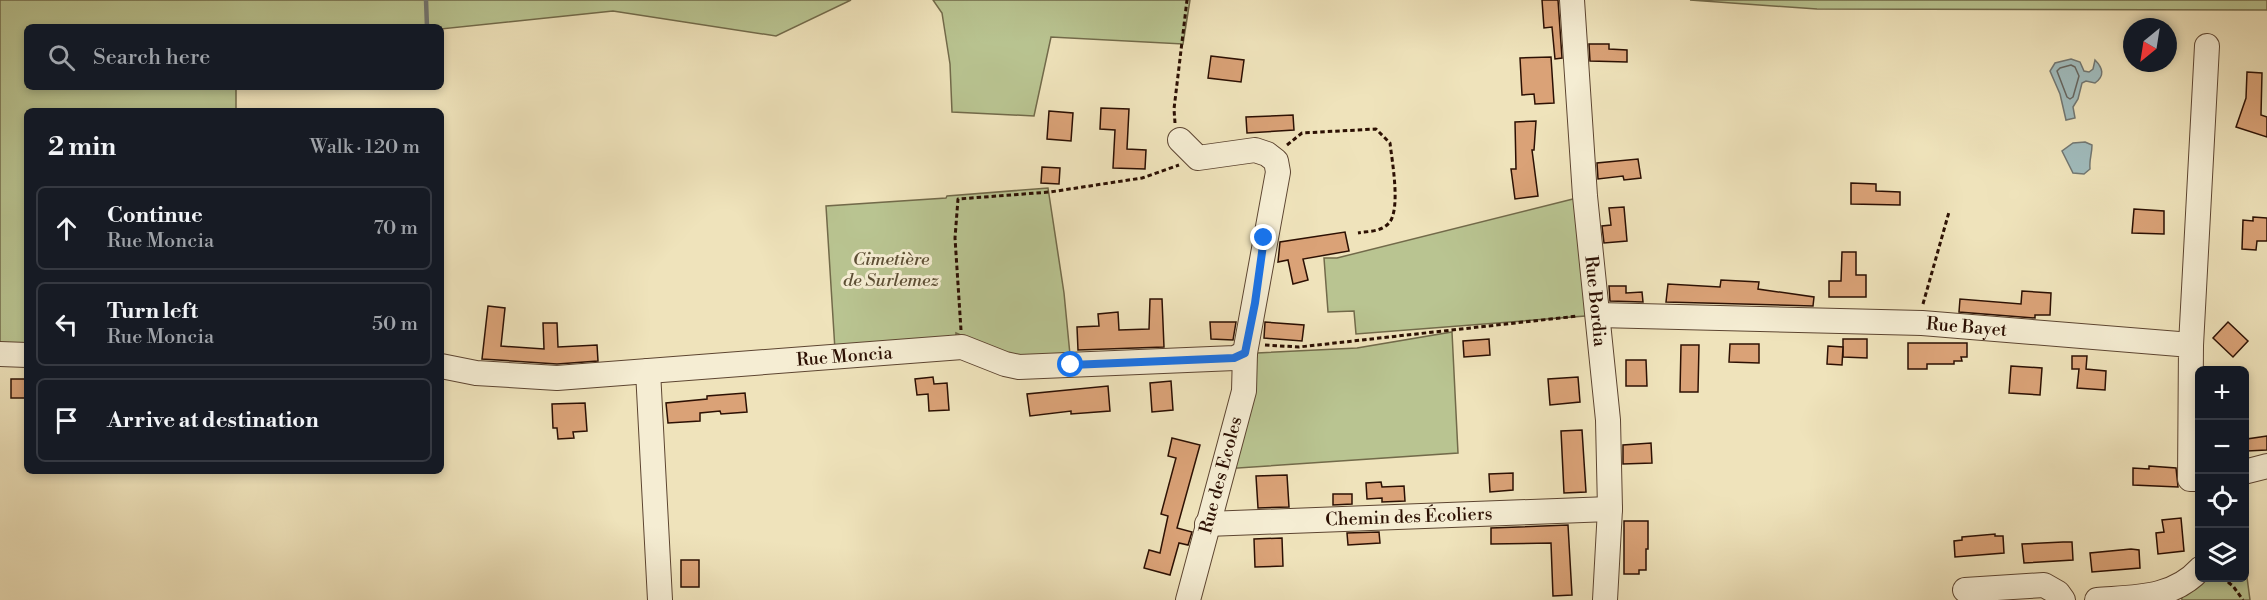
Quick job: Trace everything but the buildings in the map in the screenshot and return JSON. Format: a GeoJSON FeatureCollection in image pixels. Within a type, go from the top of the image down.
{"type":"FeatureCollection","features":[{"type":"Feature","properties":{"kind":"street","name":"Rue Bordia"},"geometry":{"type":"LineString","coordinates":[[1572,0],[1585,196],[1608,420],[1610,509],[1605,600]]}},
{"type":"Feature","properties":{"kind":"street"},"geometry":{"type":"LineString","coordinates":[[2195,479],[2190,479],[2191,345],[2207,46]]}},
{"type":"Feature","properties":{"kind":"street"},"geometry":{"type":"LineString","coordinates":[[1180,140],[1198,158],[1256,150],[1276,161],[1278,172],[1264,238],[1255,303],[1245,351]]}},
{"type":"Feature","properties":{"kind":"street","name":"Rue Bayet"},"geometry":{"type":"LineString","coordinates":[[1598,315],[1918,323],[2191,345]]}},
{"type":"Feature","properties":{"kind":"street","name":"Rue Moncia"},"geometry":{"type":"LineString","coordinates":[[444,367],[476,373],[557,378],[962,347],[1005,364],[1040,367],[1234,358],[1245,351]]}},
{"type":"Feature","properties":{"kind":"street","name":"Rue des Ecoles"},"geometry":{"type":"LineString","coordinates":[[1188,600],[1244,391],[1245,351]]}},
{"type":"Feature","properties":{"kind":"street"},"geometry":{"type":"LineString","coordinates":[[0,354],[24,355]]}},
{"type":"Feature","properties":{"kind":"street"},"geometry":{"type":"LineString","coordinates":[[648,371],[660,600]]}},
{"type":"Feature","properties":{"kind":"street"},"geometry":{"type":"LineString","coordinates":[[2249,471],[2267,466]]}},
{"type":"Feature","properties":{"kind":"street","name":"Chemin des Écoliers"},"geometry":{"type":"LineString","coordinates":[[1207,524],[1610,509]]}},
{"type":"Feature","properties":{"kind":"street"},"geometry":{"type":"LineString","coordinates":[[2097,600],[2162,594],[2180,587],[2195,574]]}},
{"type":"Feature","properties":{"kind":"street"},"geometry":{"type":"LineString","coordinates":[[1965,590],[2044,585],[2058,592],[2063,600]]}},
{"type":"Feature","properties":{"kind":"path"},"geometry":{"type":"LineString","coordinates":[[1180,140],[1175,130],[1174,109],[1187,0]]}},
{"type":"Feature","properties":{"kind":"path"},"geometry":{"type":"LineString","coordinates":[[1272,158],[1302,133],[1376,129],[1390,143],[1395,205],[1390,222],[1379,230],[1358,233]]}},
{"type":"Feature","properties":{"kind":"path"},"geometry":{"type":"LineString","coordinates":[[962,347],[955,238],[958,199],[1050,192],[1142,178],[1198,158]]}},
{"type":"Feature","properties":{"kind":"path"},"geometry":{"type":"LineString","coordinates":[[1918,323],[1949,212]]}},
{"type":"Feature","properties":{"kind":"path"},"geometry":{"type":"LineString","coordinates":[[1245,351],[1261,345],[1299,347],[1453,328],[1598,315]]}},
{"type":"Feature","properties":{"kind":"path"},"geometry":{"type":"LineString","coordinates":[[2228,583],[2243,600]]}},
{"type":"Feature","properties":{"kind":"green space"},"geometry":{"type":"Polygon","coordinates":[[[0,0],[851,0],[776,36],[613,11],[444,29],[444,24],[24,24],[24,90],[236,90],[236,108],[24,108],[24,355],[0,354],[0,0]]]}},
{"type":"Feature","properties":{"kind":"green space"},"geometry":{"type":"Polygon","coordinates":[[[933,0],[1190,0],[1183,44],[1051,37],[1034,116],[952,112],[950,64],[942,13],[933,0]]]}},
{"type":"Feature","properties":{"kind":"green space"},"geometry":{"type":"Polygon","coordinates":[[[1690,0],[2267,0],[2267,10],[1817,9],[1690,0]]]}},
{"type":"Feature","properties":{"kind":"green space","name":"Cimetière de Surlemez"},"geometry":{"type":"Polygon","coordinates":[[[1048,188],[1064,293],[1071,365],[1008,356],[956,333],[956,341],[835,350],[826,206],[1048,188]]]}},
{"type":"Feature","properties":{"kind":"green space"},"geometry":{"type":"Polygon","coordinates":[[[1585,196],[1598,315],[1356,334],[1354,311],[1328,312],[1324,258],[1337,258],[1585,196]]]}},
{"type":"Feature","properties":{"kind":"green space"},"geometry":{"type":"Polygon","coordinates":[[[1452,332],[1458,453],[1223,469],[1257,353],[1357,348],[1452,332]]]}},
{"type":"Feature","properties":{"kind":"green space"},"geometry":{"type":"Polygon","coordinates":[[[2195,580],[2248,582],[2250,600],[2182,600],[2180,587],[2195,580]]]}},
{"type":"Feature","properties":{"kind":"water"},"geometry":{"type":"Polygon","coordinates":[[[2071,59],[2080,62],[2084,71],[2089,72],[2093,69],[2095,60],[2100,66],[2102,75],[2095,83],[2086,81],[2082,83],[2078,99],[2073,107],[2075,118],[2066,120],[2060,94],[2050,71],[2055,63],[2071,59]]]}},
{"type":"Feature","properties":{"kind":"water"},"geometry":{"type":"Polygon","coordinates":[[[2085,142],[2092,145],[2090,169],[2084,174],[2073,173],[2062,151],[2073,143],[2085,142]]]}},
{"type":"Feature","properties":{"kind":"waterway"},"geometry":{"type":"LineString","coordinates":[[426,0],[427,24]]}},
{"type":"Feature","properties":{"kind":"route"},"geometry":{"type":"LineString","coordinates":[[1071,365],[1234,358],[1245,353],[1264,238]]}}]}
